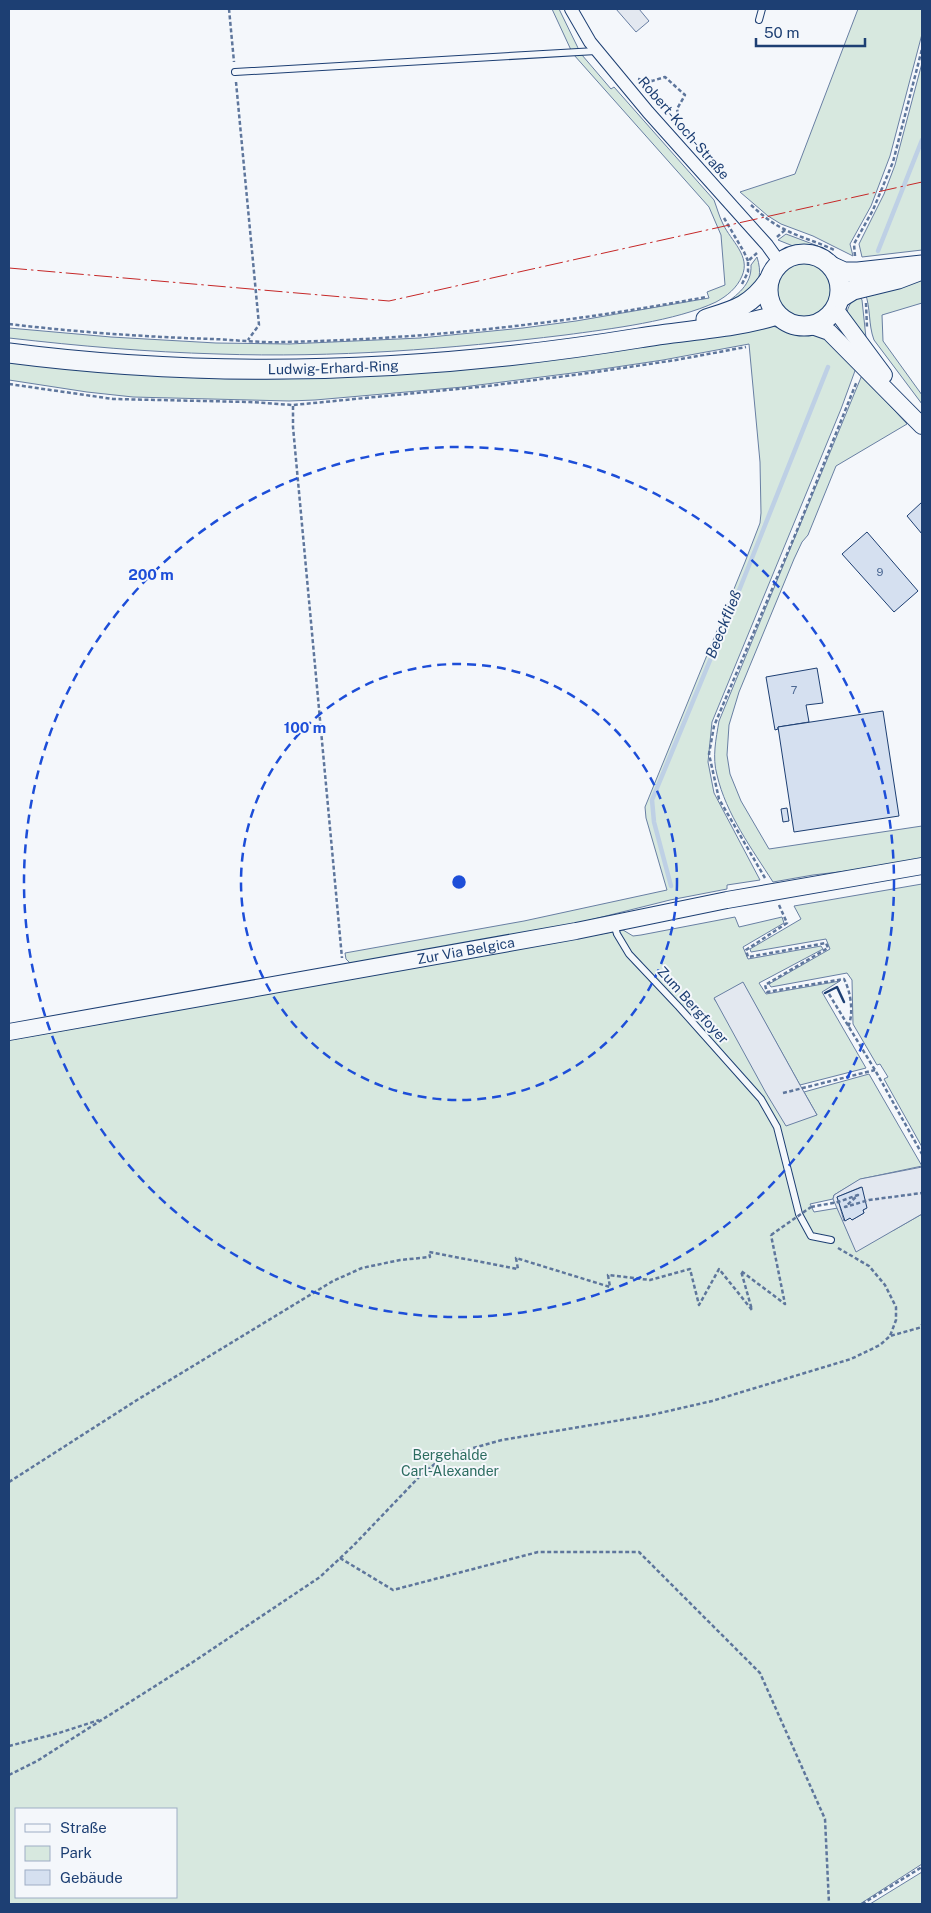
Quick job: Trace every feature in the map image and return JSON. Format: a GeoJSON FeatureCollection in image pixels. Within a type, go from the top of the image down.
{"type":"FeatureCollection","features":[{"type":"Feature","properties":{"kind":"main road"},"geometry":{"type":"LineString","coordinates":[[841,260],[824,259],[813,254],[801,254],[790,256],[780,263],[769,280],[769,298],[777,314],[784,321],[793,325],[812,326],[826,320],[838,303],[853,290],[898,279],[922,270]]}},
{"type":"Feature","properties":{"kind":"main road"},"geometry":{"type":"LineString","coordinates":[[841,260],[844,272],[922,265]]}},
{"type":"Feature","properties":{"kind":"main road"},"geometry":{"type":"LineString","coordinates":[[838,303],[841,287],[838,276],[841,260]]}},
{"type":"Feature","properties":{"kind":"main road","name":"Ludwig-Erhard-Ring"},"geometry":{"type":"LineString","coordinates":[[656,335],[728,312],[750,302],[759,294],[769,280]]}},
{"type":"Feature","properties":{"kind":"main road","name":"Ludwig-Erhard-Ring"},"geometry":{"type":"LineString","coordinates":[[9,353],[162,367],[267,369],[380,366],[490,358],[597,345],[730,325],[777,314]]}},
{"type":"Feature","properties":{"kind":"street","name":"Robert-Koch-Straße"},"geometry":{"type":"LineString","coordinates":[[571,9],[590,42],[648,112],[767,245],[780,263]]}},
{"type":"Feature","properties":{"kind":"street"},"geometry":{"type":"LineString","coordinates":[[838,303],[922,425]]}},
{"type":"Feature","properties":{"kind":"street"},"geometry":{"type":"LineString","coordinates":[[812,326],[829,332],[922,425]]}},
{"type":"Feature","properties":{"kind":"street","name":"Zur Via Belgica"},"geometry":{"type":"LineString","coordinates":[[9,1032],[614,923],[776,899],[922,866]]}},
{"type":"Feature","properties":{"kind":"lane"},"geometry":{"type":"LineString","coordinates":[[759,20],[762,9]]}},
{"type":"Feature","properties":{"kind":"lane"},"geometry":{"type":"LineString","coordinates":[[235,72],[598,51]]}},
{"type":"Feature","properties":{"kind":"lane","name":"Zum Bergfoyer"},"geometry":{"type":"LineString","coordinates":[[614,923],[617,934],[630,954],[761,1099],[777,1127],[799,1214],[805,1227],[810,1236],[831,1240]]}},
{"type":"Feature","properties":{"kind":"path"},"geometry":{"type":"LineString","coordinates":[[229,9],[259,325],[248,340]]}},
{"type":"Feature","properties":{"kind":"path"},"geometry":{"type":"LineString","coordinates":[[748,261],[785,230],[821,243],[841,260],[855,260],[854,244],[873,210],[888,175],[922,49]]}},
{"type":"Feature","properties":{"kind":"path"},"geometry":{"type":"LineString","coordinates":[[634,78],[652,81],[664,77],[685,95],[677,110],[682,130]]}},
{"type":"Feature","properties":{"kind":"path"},"geometry":{"type":"LineString","coordinates":[[725,198],[721,214],[748,261],[748,272],[744,283],[738,290]]}},
{"type":"Feature","properties":{"kind":"path"},"geometry":{"type":"LineString","coordinates":[[9,324],[109,334],[283,342],[412,335],[516,325],[640,309],[706,297]]}},
{"type":"Feature","properties":{"kind":"path"},"geometry":{"type":"LineString","coordinates":[[9,384],[113,399],[250,402],[293,405],[534,380],[676,360],[746,347]]}},
{"type":"Feature","properties":{"kind":"path"},"geometry":{"type":"LineString","coordinates":[[848,1027],[851,1020],[849,988],[844,979],[767,992],[765,985],[828,948],[826,943],[748,957],[746,950],[786,923],[776,899],[720,799],[710,754],[714,726],[794,536],[862,365]]}},
{"type":"Feature","properties":{"kind":"path"},"geometry":{"type":"LineString","coordinates":[[293,405],[293,427],[343,972]]}},
{"type":"Feature","properties":{"kind":"path"},"geometry":{"type":"LineString","coordinates":[[829,994],[875,1070],[922,1154]]}},
{"type":"Feature","properties":{"kind":"path"},"geometry":{"type":"LineString","coordinates":[[783,1093],[875,1070]]}},
{"type":"Feature","properties":{"kind":"path"},"geometry":{"type":"LineString","coordinates":[[9,1482],[137,1400],[333,1281],[362,1268],[400,1260],[430,1257],[429,1252],[518,1269],[516,1258],[610,1287],[608,1275],[650,1280],[690,1269],[699,1305],[719,1269],[752,1310],[741,1271],[785,1304],[771,1235],[811,1206],[838,1202],[858,1194],[845,1207],[869,1200],[922,1193]]}},
{"type":"Feature","properties":{"kind":"path"},"geometry":{"type":"LineString","coordinates":[[831,1240],[839,1249],[869,1266],[885,1285],[896,1307],[896,1320],[890,1336]]}},
{"type":"Feature","properties":{"kind":"path"},"geometry":{"type":"LineString","coordinates":[[9,1775],[37,1761],[105,1718],[276,1608],[320,1577],[420,1476],[436,1463],[452,1454],[502,1440],[651,1415],[712,1401],[851,1359],[880,1345],[890,1336],[922,1327]]}},
{"type":"Feature","properties":{"kind":"path"},"geometry":{"type":"LineString","coordinates":[[340,1558],[393,1590],[538,1552],[639,1552],[760,1672],[825,1819],[829,1904]]}},
{"type":"Feature","properties":{"kind":"path"},"geometry":{"type":"LineString","coordinates":[[9,1746],[59,1733],[105,1718]]}},
{"type":"Feature","properties":{"kind":"path"},"geometry":{"type":"LineString","coordinates":[[862,1904],[922,1868]]}},
{"type":"Feature","properties":{"kind":"green space"},"geometry":{"type":"Polygon","coordinates":[[[552,9],[559,9],[579,50],[571,50],[552,9]]]}},
{"type":"Feature","properties":{"kind":"green space"},"geometry":{"type":"Polygon","coordinates":[[[858,9],[922,9],[922,34],[890,156],[871,206],[850,244],[853,256],[813,236],[781,224],[768,216],[740,192],[795,174],[858,9]]]}},
{"type":"Feature","properties":{"kind":"green space"},"geometry":{"type":"Polygon","coordinates":[[[574,55],[582,55],[611,89],[614,87],[714,200],[723,224],[739,249],[744,262],[744,269],[740,280],[720,300],[700,309],[682,314],[622,327],[522,340],[392,351],[305,355],[218,354],[165,352],[9,338],[9,328],[111,337],[216,343],[289,344],[420,338],[576,321],[709,298],[707,292],[725,285],[721,235],[709,207],[574,55]]]}},
{"type":"Feature","properties":{"kind":"green space"},"geometry":{"type":"Polygon","coordinates":[[[922,63],[922,250],[862,257],[859,244],[884,194],[895,165],[922,63]]]}},
{"type":"Feature","properties":{"kind":"green space"},"geometry":{"type":"Polygon","coordinates":[[[786,234],[818,246],[793,246],[778,240],[786,234]]]}},
{"type":"Feature","properties":{"kind":"green space"},"geometry":{"type":"Polygon","coordinates":[[[757,257],[759,276],[757,283],[746,293],[722,306],[743,289],[751,272],[751,265],[757,257]]]}},
{"type":"Feature","properties":{"kind":"green space"},"geometry":{"type":"Polygon","coordinates":[[[797,262],[809,262],[819,266],[827,274],[831,290],[827,306],[819,314],[809,318],[797,318],[787,314],[779,306],[775,296],[775,284],[779,274],[787,266],[797,262]]]}},
{"type":"Feature","properties":{"kind":"green space"},"geometry":{"type":"Polygon","coordinates":[[[922,280],[922,303],[882,315],[883,341],[922,395],[922,404],[874,340],[865,293],[922,280]]]}},
{"type":"Feature","properties":{"kind":"green space"},"geometry":{"type":"Polygon","coordinates":[[[859,295],[862,300],[866,338],[846,316],[850,304],[859,295]]]}},
{"type":"Feature","properties":{"kind":"green space"},"geometry":{"type":"Polygon","coordinates":[[[769,325],[804,335],[815,334],[823,337],[856,368],[841,409],[712,722],[708,762],[714,793],[760,880],[727,885],[727,889],[670,900],[562,927],[351,964],[346,959],[345,953],[524,921],[667,890],[646,818],[645,807],[760,523],[760,462],[749,344],[663,360],[463,387],[289,401],[133,397],[87,392],[9,380],[9,362],[204,378],[283,379],[336,377],[415,372],[548,359],[637,348],[769,325]]]}},
{"type":"Feature","properties":{"kind":"green space"},"geometry":{"type":"Polygon","coordinates":[[[862,375],[907,424],[836,466],[808,535],[802,542],[794,559],[739,692],[729,725],[727,755],[730,774],[741,801],[769,849],[922,826],[922,862],[813,875],[773,882],[733,817],[721,789],[715,762],[719,721],[862,375]]]}},
{"type":"Feature","properties":{"kind":"green space"},"geometry":{"type":"Polygon","coordinates":[[[922,884],[922,1147],[884,1079],[888,1077],[880,1064],[877,1065],[853,1024],[852,980],[847,973],[771,987],[769,984],[830,949],[826,939],[751,952],[750,949],[801,919],[794,906],[922,884]]]}},
{"type":"Feature","properties":{"kind":"green space","name":"Bergehalde Carl-Alexander"},"geometry":{"type":"Polygon","coordinates":[[[735,917],[739,927],[782,917],[784,923],[743,947],[748,959],[821,946],[823,949],[759,983],[766,994],[840,981],[822,992],[866,1068],[800,1085],[743,983],[714,999],[817,1115],[804,1092],[869,1074],[922,1166],[861,1179],[834,1195],[833,1199],[810,1204],[814,1212],[838,1208],[851,1240],[894,1230],[922,1214],[922,1864],[860,1904],[9,1904],[9,1040],[623,930],[633,936],[735,917]]]}},
{"type":"Feature","properties":{"kind":"green space"},"geometry":{"type":"Polygon","coordinates":[[[922,1872],[922,1904],[870,1904],[922,1872]]]}},
{"type":"Feature","properties":{"kind":"shaded area"},"geometry":{"type":"Polygon","coordinates":[[[616,9],[639,9],[649,21],[636,32],[616,9]]]}},
{"type":"Feature","properties":{"kind":"shaded area"},"geometry":{"type":"Polygon","coordinates":[[[743,982],[817,1115],[786,1126],[766,1093],[714,998],[743,982]]]}},
{"type":"Feature","properties":{"kind":"shaded area"},"geometry":{"type":"Polygon","coordinates":[[[922,1167],[922,1214],[856,1252],[833,1199],[834,1195],[860,1179],[922,1167]],[[861,1187],[837,1197],[844,1221],[850,1218],[852,1220],[864,1213],[863,1210],[866,1208],[861,1187]]]}},
{"type":"Feature","properties":{"kind":"building"},"geometry":{"type":"Polygon","coordinates":[[[922,502],[922,534],[907,516],[922,502]]]}},
{"type":"Feature","properties":{"kind":"building"},"geometry":{"type":"Polygon","coordinates":[[[867,532],[918,591],[894,612],[842,554],[867,532]]]}},
{"type":"Feature","properties":{"kind":"building"},"geometry":{"type":"Polygon","coordinates":[[[817,668],[823,703],[806,705],[809,722],[778,727],[775,730],[766,677],[817,668]]]}},
{"type":"Feature","properties":{"kind":"building"},"geometry":{"type":"Polygon","coordinates":[[[883,711],[899,816],[794,832],[778,727],[883,711]]]}},
{"type":"Feature","properties":{"kind":"building"},"geometry":{"type":"Polygon","coordinates":[[[787,808],[789,821],[783,822],[781,809],[787,808]]]}},
{"type":"Feature","properties":{"kind":"building"},"geometry":{"type":"Polygon","coordinates":[[[862,1187],[867,1208],[863,1210],[864,1213],[852,1220],[850,1218],[845,1221],[837,1197],[862,1187]]]}},
{"type":"Feature","properties":{"kind":"waterway","name":"Beeckfließ"},"geometry":{"type":"LineString","coordinates":[[878,251],[922,140]]}},
{"type":"Feature","properties":{"kind":"waterway","name":"Beeckfließ"},"geometry":{"type":"LineString","coordinates":[[671,886],[654,822],[652,800],[740,588],[828,367]]}},
{"type":"Feature","properties":{"kind":"wall"},"geometry":{"type":"LineString","coordinates":[[825,993],[837,987],[844,1002]]}},
{"type":"Feature","properties":{"kind":"power"},"geometry":{"type":"LineString","coordinates":[[9,268],[389,301],[922,182]]}}]}
